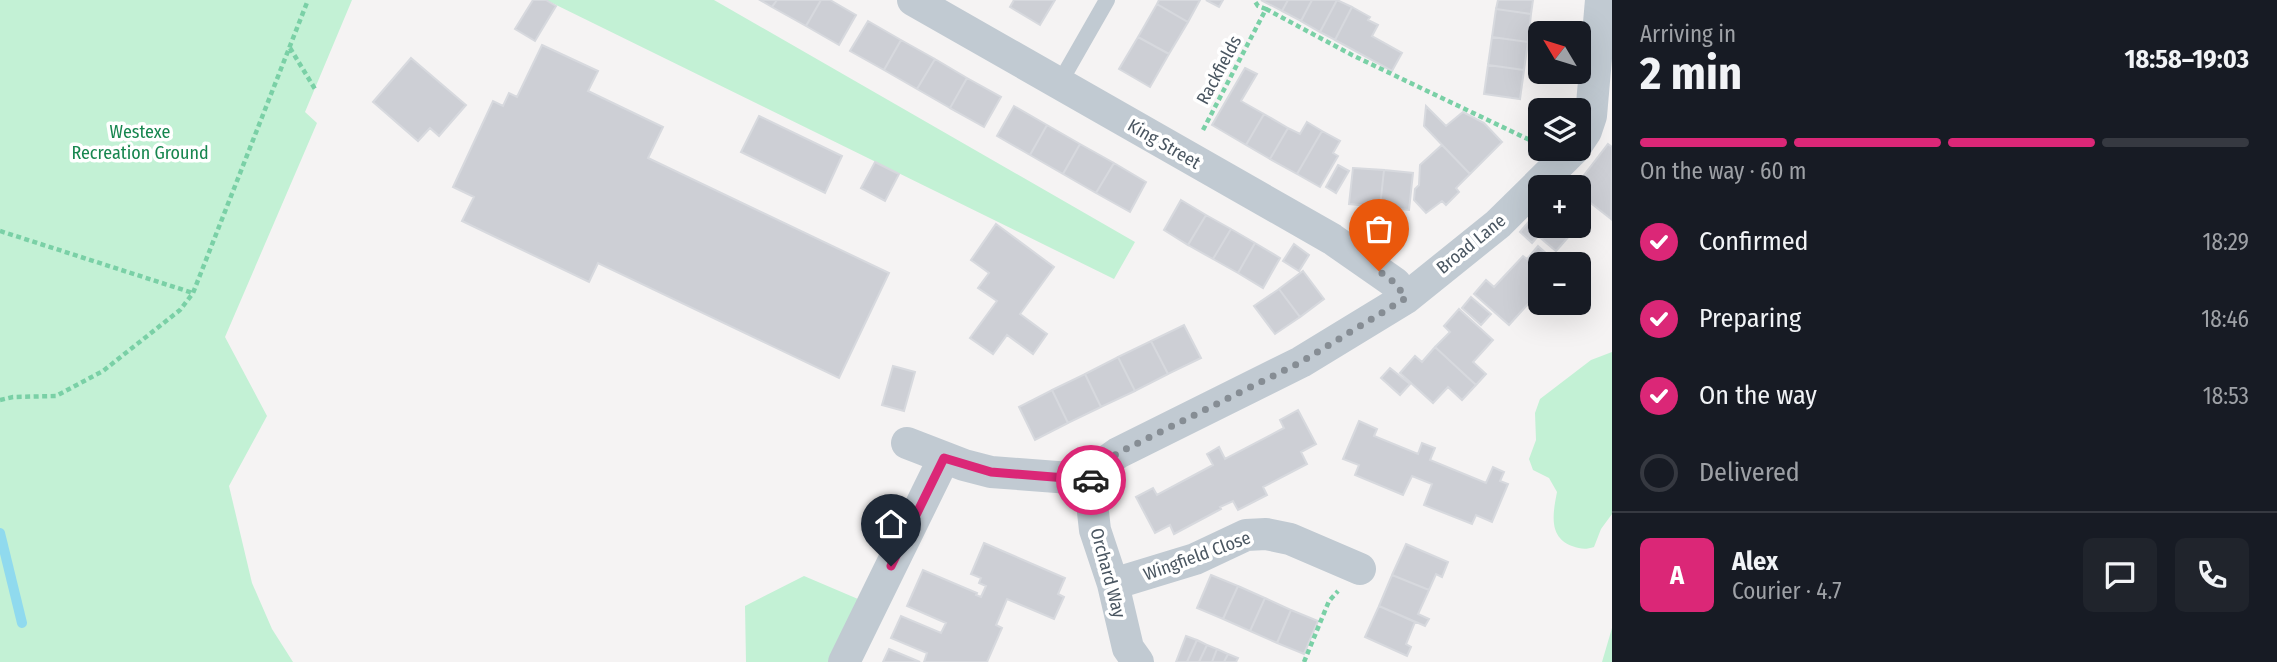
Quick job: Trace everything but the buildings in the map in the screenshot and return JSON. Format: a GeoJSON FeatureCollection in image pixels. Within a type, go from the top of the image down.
{"type":"FeatureCollection","features":[{"type":"Feature","properties":{"kind":"street","name":"King Street"},"geometry":{"type":"LineString","coordinates":[[914,0],[1362,258],[1395,283],[1406,298]]}},
{"type":"Feature","properties":{"kind":"street"},"geometry":{"type":"LineString","coordinates":[[1591,116],[1601,0]]}},
{"type":"Feature","properties":{"kind":"street","name":"Broad Lane"},"geometry":{"type":"LineString","coordinates":[[1096,480],[1104,463],[1118,453],[1301,362],[1406,298],[1498,224],[1562,161]]}},
{"type":"Feature","properties":{"kind":"street"},"geometry":{"type":"LineString","coordinates":[[907,443],[944,458],[991,472],[1096,480]]}},
{"type":"Feature","properties":{"kind":"street"},"geometry":{"type":"LineString","coordinates":[[844,662],[944,458]]}},
{"type":"Feature","properties":{"kind":"street","name":"Orchard Way"},"geometry":{"type":"LineString","coordinates":[[1096,480],[1092,503],[1095,530],[1113,584],[1128,648],[1138,662]]}},
{"type":"Feature","properties":{"kind":"street","name":"Wingfield Close"},"geometry":{"type":"LineString","coordinates":[[1113,584],[1195,558],[1246,535],[1266,534],[1290,539],[1360,569]]}},
{"type":"Feature","properties":{"kind":"lane"},"geometry":{"type":"LineString","coordinates":[[1059,84],[1107,0]]}},
{"type":"Feature","properties":{"kind":"path"},"geometry":{"type":"LineString","coordinates":[[0,400],[56,396],[103,371],[180,310],[193,293],[308,0]]}},
{"type":"Feature","properties":{"kind":"path"},"geometry":{"type":"LineString","coordinates":[[1254,0],[1258,6],[1352,55],[1528,139]]}},
{"type":"Feature","properties":{"kind":"path","name":"Rackfields"},"geometry":{"type":"LineString","coordinates":[[1188,158],[1266,9]]}},
{"type":"Feature","properties":{"kind":"path"},"geometry":{"type":"LineString","coordinates":[[289,47],[315,89]]}},
{"type":"Feature","properties":{"kind":"path"},"geometry":{"type":"LineString","coordinates":[[0,231],[193,293]]}},
{"type":"Feature","properties":{"kind":"path"},"geometry":{"type":"LineString","coordinates":[[1304,662],[1329,601],[1360,569]]}},
{"type":"Feature","properties":{"kind":"green space","name":"Westexe Recreation Ground"},"geometry":{"type":"Polygon","coordinates":[[[0,0],[352,0],[305,112],[317,123],[225,337],[267,416],[229,486],[252,583],[272,629],[293,662],[0,662],[0,0]]]}},
{"type":"Feature","properties":{"kind":"green space"},"geometry":{"type":"Polygon","coordinates":[[[546,0],[714,0],[1135,242],[1114,279],[546,0]]]}},
{"type":"Feature","properties":{"kind":"green space"},"geometry":{"type":"Polygon","coordinates":[[[1612,352],[1612,514],[1601,529],[1594,547],[1588,549],[1572,546],[1559,537],[1554,524],[1557,492],[1549,478],[1533,470],[1529,459],[1536,440],[1535,413],[1540,399],[1591,360],[1612,352]]]}},
{"type":"Feature","properties":{"kind":"green space"},"geometry":{"type":"Polygon","coordinates":[[[804,576],[858,599],[831,662],[746,662],[745,606],[804,576]]]}},
{"type":"Feature","properties":{"kind":"green space"},"geometry":{"type":"Polygon","coordinates":[[[1612,628],[1612,662],[1602,662],[1612,628]]]}},
{"type":"Feature","properties":{"kind":"waterway"},"geometry":{"type":"LineString","coordinates":[[0,533],[22,623]]}},
{"type":"Feature","properties":{"kind":"way so far"},"geometry":{"type":"LineString","coordinates":[[1091,480],[1096,480],[1104,463],[1118,453],[1301,362],[1406,298],[1395,283],[1379,271]]}},
{"type":"Feature","properties":{"kind":"route"},"geometry":{"type":"LineString","coordinates":[[891,566],[944,458],[991,472],[1091,480]]}}]}
